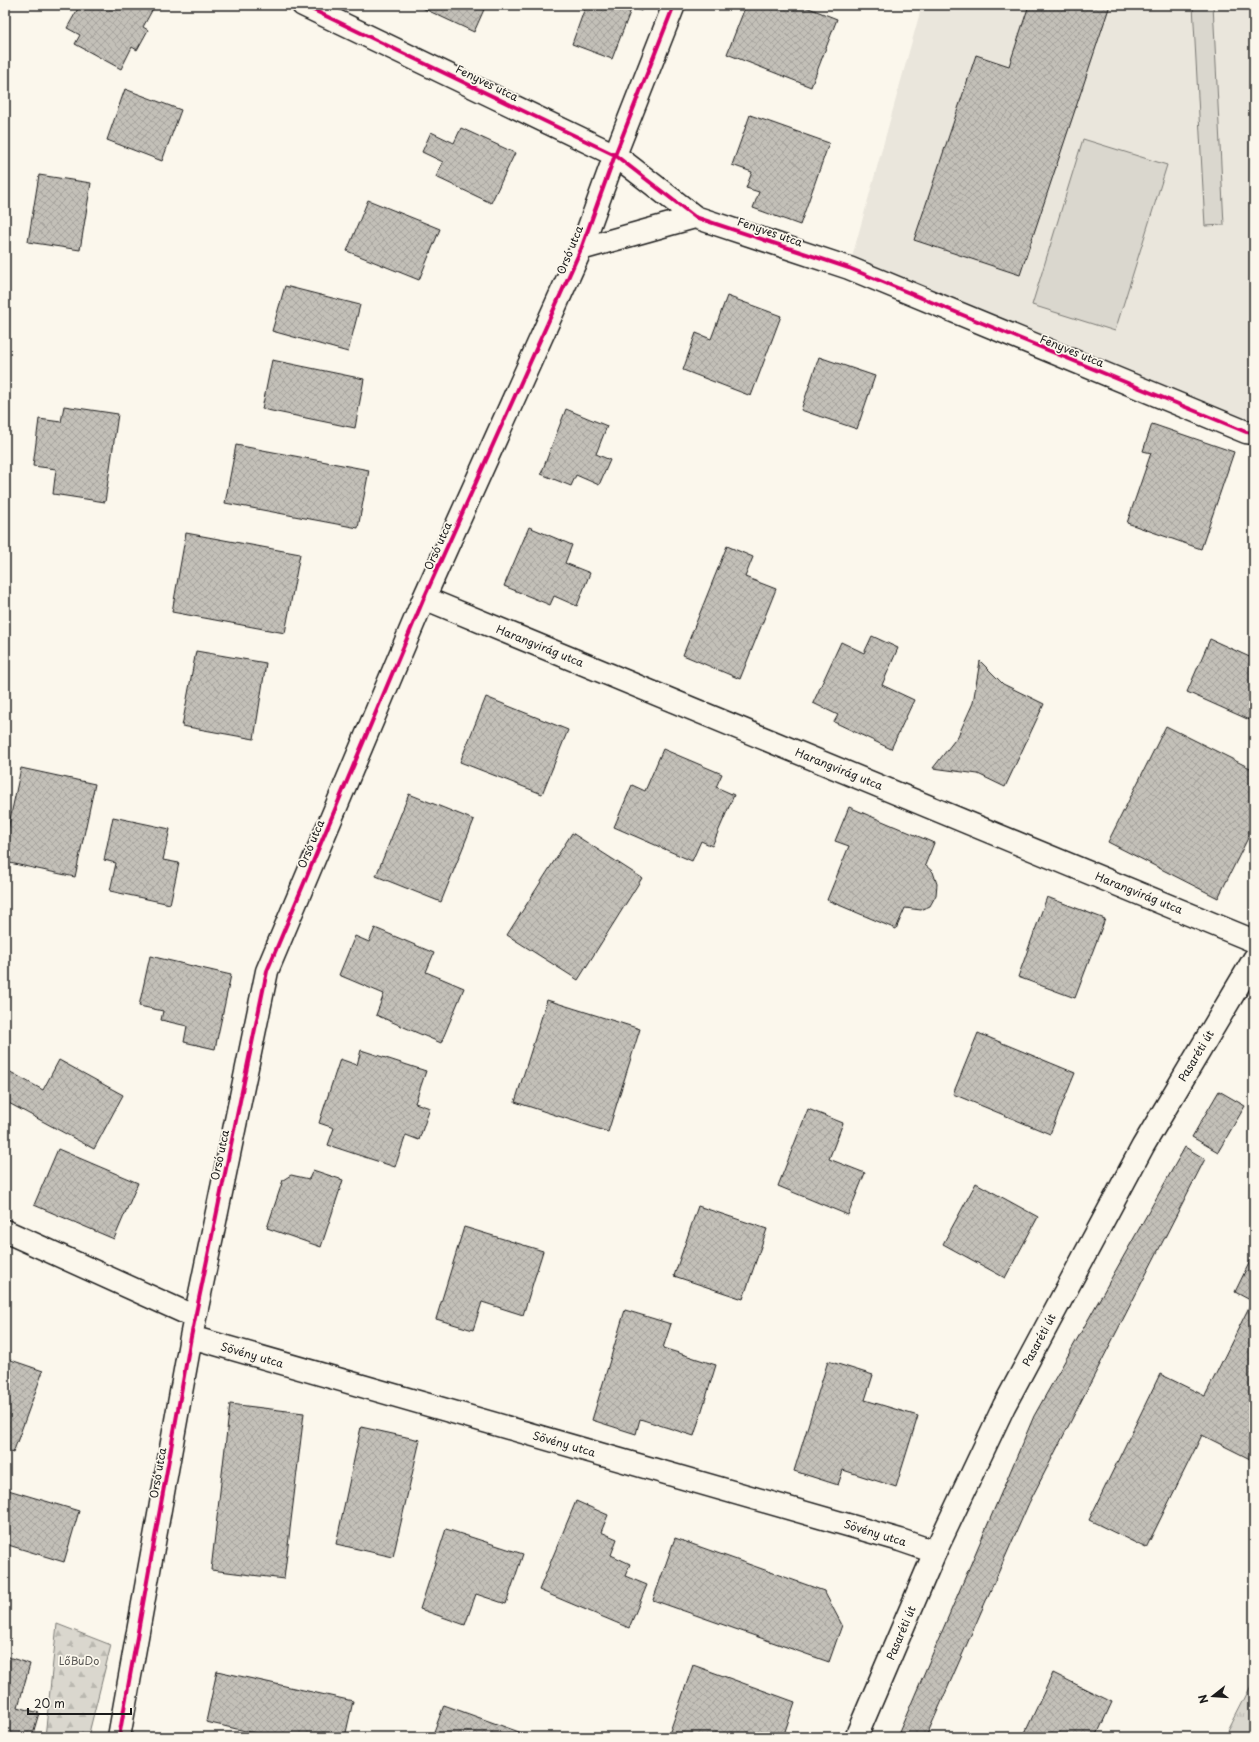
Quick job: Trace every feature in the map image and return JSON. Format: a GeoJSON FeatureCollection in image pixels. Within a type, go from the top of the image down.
{"type":"FeatureCollection","features":[{"type":"Feature","properties":{"kind":"street","name":"Fenyves utca"},"geometry":{"type":"LineString","coordinates":[[303,5],[615,155],[696,217],[849,268],[1251,427]]}},
{"type":"Feature","properties":{"kind":"street","name":"Orsó utca"},"geometry":{"type":"LineString","coordinates":[[119,1737],[193,1327],[267,971],[424,598],[581,249],[615,155],[674,5]]}},
{"type":"Feature","properties":{"kind":"street"},"geometry":{"type":"LineString","coordinates":[[581,249],[696,217]]}},
{"type":"Feature","properties":{"kind":"street","name":"Harangvirág utca"},"geometry":{"type":"LineString","coordinates":[[424,598],[1254,941]]}},
{"type":"Feature","properties":{"kind":"street","name":"Pasaréti út"},"geometry":{"type":"LineString","coordinates":[[856,1737],[935,1552],[1004,1406],[1143,1146],[1254,959]]}},
{"type":"Feature","properties":{"kind":"street","name":"Sövény utca"},"geometry":{"type":"LineString","coordinates":[[5,1231],[193,1327],[900,1540],[935,1552]]}},
{"type":"Feature","properties":{"kind":"shaded area"},"geometry":{"type":"Polygon","coordinates":[[[922,5],[1254,5],[1254,417],[1246,432],[849,268],[922,5]]]}},
{"type":"Feature","properties":{"kind":"green space"},"geometry":{"type":"Polygon","coordinates":[[[1193,5],[1213,5],[1224,225],[1205,226],[1193,5]]]}},
{"type":"Feature","properties":{"kind":"green space"},"geometry":{"type":"Polygon","coordinates":[[[1083,139],[1167,165],[1115,331],[1032,305],[1083,139]]]}},
{"type":"Feature","properties":{"kind":"green space","name":"LőBuDo"},"geometry":{"type":"Polygon","coordinates":[[[57,1624],[111,1645],[88,1737],[45,1737],[57,1624]]]}},
{"type":"Feature","properties":{"kind":"green space"},"geometry":{"type":"Polygon","coordinates":[[[1254,1680],[1254,1737],[1225,1737],[1254,1680]]]}},
{"type":"Feature","properties":{"kind":"building"},"geometry":{"type":"Polygon","coordinates":[[[80,5],[89,5],[94,8],[95,5],[155,5],[143,27],[148,30],[137,50],[132,47],[121,69],[75,44],[80,35],[67,28],[80,5]]]}},
{"type":"Feature","properties":{"kind":"building"},"geometry":{"type":"Polygon","coordinates":[[[416,5],[486,5],[474,32],[416,5]]]}},
{"type":"Feature","properties":{"kind":"building"},"geometry":{"type":"Polygon","coordinates":[[[586,5],[643,5],[641,11],[632,7],[612,59],[572,44],[586,5]]]}},
{"type":"Feature","properties":{"kind":"building"},"geometry":{"type":"Polygon","coordinates":[[[746,5],[801,5],[837,19],[811,87],[727,54],[746,5]]]}},
{"type":"Feature","properties":{"kind":"building"},"geometry":{"type":"Polygon","coordinates":[[[1029,5],[1110,5],[1020,275],[914,240],[976,55],[1009,66],[1029,5]]]}},
{"type":"Feature","properties":{"kind":"building"},"geometry":{"type":"Polygon","coordinates":[[[125,89],[181,110],[162,161],[107,140],[125,89]]]}},
{"type":"Feature","properties":{"kind":"building"},"geometry":{"type":"Polygon","coordinates":[[[750,115],[829,143],[800,225],[753,208],[759,192],[746,188],[752,172],[732,165],[750,115]]]}},
{"type":"Feature","properties":{"kind":"building"},"geometry":{"type":"Polygon","coordinates":[[[461,128],[515,153],[491,203],[436,177],[443,162],[422,152],[431,132],[454,143],[461,128]]]}},
{"type":"Feature","properties":{"kind":"building"},"geometry":{"type":"Polygon","coordinates":[[[39,175],[91,183],[80,250],[28,242],[39,175]]]}},
{"type":"Feature","properties":{"kind":"building"},"geometry":{"type":"Polygon","coordinates":[[[368,200],[440,229],[419,280],[347,251],[368,200]]]}},
{"type":"Feature","properties":{"kind":"building"},"geometry":{"type":"Polygon","coordinates":[[[285,286],[360,305],[348,352],[272,331],[285,286]]]}},
{"type":"Feature","properties":{"kind":"building"},"geometry":{"type":"Polygon","coordinates":[[[727,296],[781,316],[751,396],[683,370],[696,333],[711,339],[727,296]]]}},
{"type":"Feature","properties":{"kind":"building"},"geometry":{"type":"Polygon","coordinates":[[[819,357],[875,376],[857,429],[801,410],[819,357]]]}},
{"type":"Feature","properties":{"kind":"building"},"geometry":{"type":"Polygon","coordinates":[[[272,360],[364,379],[355,428],[262,409],[272,360]]]}},
{"type":"Feature","properties":{"kind":"building"},"geometry":{"type":"Polygon","coordinates":[[[64,406],[118,414],[105,502],[53,494],[56,469],[33,466],[39,419],[61,422],[64,406]]]}},
{"type":"Feature","properties":{"kind":"building"},"geometry":{"type":"Polygon","coordinates":[[[566,409],[607,426],[596,454],[610,460],[599,485],[576,475],[571,486],[541,474],[566,409]]]}},
{"type":"Feature","properties":{"kind":"building"},"geometry":{"type":"Polygon","coordinates":[[[1152,424],[1234,452],[1201,549],[1127,523],[1151,453],[1143,451],[1152,424]]]}},
{"type":"Feature","properties":{"kind":"building"},"geometry":{"type":"Polygon","coordinates":[[[236,445],[369,470],[358,528],[225,503],[236,445]]]}},
{"type":"Feature","properties":{"kind":"building"},"geometry":{"type":"Polygon","coordinates":[[[529,527],[572,545],[565,563],[590,573],[577,606],[554,596],[550,605],[504,586],[529,527]]]}},
{"type":"Feature","properties":{"kind":"building"},"geometry":{"type":"Polygon","coordinates":[[[186,533],[300,554],[285,633],[172,612],[186,533]]]}},
{"type":"Feature","properties":{"kind":"building"},"geometry":{"type":"Polygon","coordinates":[[[727,546],[753,557],[745,577],[776,589],[740,679],[683,655],[727,546]]]}},
{"type":"Feature","properties":{"kind":"building"},"geometry":{"type":"Polygon","coordinates":[[[872,636],[898,648],[882,685],[914,700],[891,749],[834,722],[838,715],[813,703],[841,642],[864,653],[872,636]]]}},
{"type":"Feature","properties":{"kind":"building"},"geometry":{"type":"Polygon","coordinates":[[[1210,639],[1254,659],[1254,722],[1187,692],[1210,639]]]}},
{"type":"Feature","properties":{"kind":"building"},"geometry":{"type":"Polygon","coordinates":[[[196,651],[266,663],[254,739],[182,726],[196,651]]]}},
{"type":"Feature","properties":{"kind":"building"},"geometry":{"type":"Polygon","coordinates":[[[980,661],[1003,684],[1044,704],[1005,787],[978,774],[933,768],[958,736],[973,703],[980,661]]]}},
{"type":"Feature","properties":{"kind":"building"},"geometry":{"type":"Polygon","coordinates":[[[486,697],[568,730],[542,794],[460,762],[486,697]]]}},
{"type":"Feature","properties":{"kind":"building"},"geometry":{"type":"Polygon","coordinates":[[[1166,726],[1254,770],[1254,826],[1218,898],[1108,842],[1166,726]]]}},
{"type":"Feature","properties":{"kind":"building"},"geometry":{"type":"Polygon","coordinates":[[[663,749],[722,774],[716,787],[734,795],[712,846],[701,841],[692,861],[614,827],[632,785],[645,791],[663,749]]]}},
{"type":"Feature","properties":{"kind":"building"},"geometry":{"type":"Polygon","coordinates":[[[21,768],[95,784],[75,877],[5,862],[5,843],[21,768]]]}},
{"type":"Feature","properties":{"kind":"building"},"geometry":{"type":"Polygon","coordinates":[[[409,794],[474,820],[441,902],[376,876],[409,794]]]}},
{"type":"Feature","properties":{"kind":"building"},"geometry":{"type":"Polygon","coordinates":[[[849,807],[934,843],[925,865],[933,872],[937,884],[936,895],[930,906],[921,910],[905,908],[896,929],[827,900],[849,846],[835,841],[849,807]]]}},
{"type":"Feature","properties":{"kind":"building"},"geometry":{"type":"Polygon","coordinates":[[[113,817],[170,829],[163,860],[179,863],[170,904],[110,891],[116,863],[104,860],[113,817]]]}},
{"type":"Feature","properties":{"kind":"building"},"geometry":{"type":"Polygon","coordinates":[[[572,833],[642,878],[578,980],[507,935],[572,833]]]}},
{"type":"Feature","properties":{"kind":"building"},"geometry":{"type":"Polygon","coordinates":[[[1047,897],[1105,919],[1075,998],[1018,977],[1047,897]]]}},
{"type":"Feature","properties":{"kind":"building"},"geometry":{"type":"Polygon","coordinates":[[[375,928],[434,953],[426,972],[464,988],[441,1043],[376,1015],[384,994],[339,975],[355,936],[369,942],[375,928]]]}},
{"type":"Feature","properties":{"kind":"building"},"geometry":{"type":"Polygon","coordinates":[[[150,956],[231,975],[215,1049],[184,1042],[187,1026],[161,1020],[163,1011],[139,1006],[150,956]]]}},
{"type":"Feature","properties":{"kind":"building"},"geometry":{"type":"Polygon","coordinates":[[[547,1000],[640,1029],[608,1132],[515,1102],[547,1000]]]}},
{"type":"Feature","properties":{"kind":"building"},"geometry":{"type":"Polygon","coordinates":[[[978,1033],[1075,1073],[1050,1134],[953,1094],[978,1033]]]}},
{"type":"Feature","properties":{"kind":"building"},"geometry":{"type":"Polygon","coordinates":[[[361,1050],[426,1071],[415,1103],[430,1108],[419,1140],[406,1135],[395,1167],[328,1145],[334,1128],[319,1123],[340,1059],[357,1065],[361,1050]]]}},
{"type":"Feature","properties":{"kind":"building"},"geometry":{"type":"Polygon","coordinates":[[[59,1060],[123,1095],[94,1149],[5,1101],[5,1069],[43,1090],[59,1060]]]}},
{"type":"Feature","properties":{"kind":"building"},"geometry":{"type":"Polygon","coordinates":[[[1219,1091],[1245,1106],[1218,1152],[1192,1137],[1219,1091]]]}},
{"type":"Feature","properties":{"kind":"building"},"geometry":{"type":"Polygon","coordinates":[[[808,1109],[843,1123],[829,1159],[865,1173],[848,1215],[778,1186],[808,1109]]]}},
{"type":"Feature","properties":{"kind":"building"},"geometry":{"type":"Polygon","coordinates":[[[1185,1147],[1205,1159],[1029,1503],[926,1737],[897,1737],[1034,1416],[1185,1147]]]}},
{"type":"Feature","properties":{"kind":"building"},"geometry":{"type":"Polygon","coordinates":[[[58,1149],[138,1183],[114,1239],[34,1205],[58,1149]]]}},
{"type":"Feature","properties":{"kind":"building"},"geometry":{"type":"Polygon","coordinates":[[[313,1170],[343,1180],[321,1247],[267,1228],[283,1180],[291,1175],[309,1179],[313,1170]]]}},
{"type":"Feature","properties":{"kind":"building"},"geometry":{"type":"Polygon","coordinates":[[[976,1183],[1038,1217],[1005,1278],[943,1244],[976,1183]]]}},
{"type":"Feature","properties":{"kind":"building"},"geometry":{"type":"Polygon","coordinates":[[[698,1206],[767,1229],[743,1299],[674,1276],[698,1206]]]}},
{"type":"Feature","properties":{"kind":"building"},"geometry":{"type":"Polygon","coordinates":[[[464,1227],[543,1251],[523,1315],[482,1302],[473,1330],[436,1319],[464,1227]]]}},
{"type":"Feature","properties":{"kind":"building"},"geometry":{"type":"Polygon","coordinates":[[[1254,1253],[1254,1451],[1250,1459],[1202,1435],[1146,1548],[1089,1520],[1160,1374],[1205,1396],[1252,1301],[1235,1292],[1254,1253]]]}},
{"type":"Feature","properties":{"kind":"building"},"geometry":{"type":"Polygon","coordinates":[[[625,1310],[671,1324],[663,1348],[716,1365],[694,1436],[640,1419],[636,1434],[592,1420],[625,1310]]]}},
{"type":"Feature","properties":{"kind":"building"},"geometry":{"type":"Polygon","coordinates":[[[5,1358],[43,1371],[13,1453],[5,1450],[5,1358]]]}},
{"type":"Feature","properties":{"kind":"building"},"geometry":{"type":"Polygon","coordinates":[[[828,1361],[873,1375],[865,1400],[918,1416],[896,1487],[843,1470],[838,1485],[794,1471],[828,1361]]]}},
{"type":"Feature","properties":{"kind":"building"},"geometry":{"type":"Polygon","coordinates":[[[230,1404],[304,1413],[284,1579],[211,1570],[230,1404]]]}},
{"type":"Feature","properties":{"kind":"building"},"geometry":{"type":"Polygon","coordinates":[[[361,1427],[420,1440],[393,1557],[336,1544],[361,1427]]]}},
{"type":"Feature","properties":{"kind":"building"},"geometry":{"type":"Polygon","coordinates":[[[5,1489],[79,1511],[64,1562],[5,1544],[5,1489]]]}},
{"type":"Feature","properties":{"kind":"building"},"geometry":{"type":"Polygon","coordinates":[[[576,1501],[608,1515],[601,1532],[617,1539],[611,1555],[630,1564],[625,1576],[647,1585],[629,1628],[539,1590],[576,1501]]]}},
{"type":"Feature","properties":{"kind":"building"},"geometry":{"type":"Polygon","coordinates":[[[446,1529],[523,1554],[506,1604],[476,1594],[465,1625],[420,1609],[446,1529]]]}},
{"type":"Feature","properties":{"kind":"building"},"geometry":{"type":"Polygon","coordinates":[[[675,1538],[824,1591],[842,1625],[829,1662],[653,1600],[675,1538]]]}},
{"type":"Feature","properties":{"kind":"building"},"geometry":{"type":"Polygon","coordinates":[[[5,1656],[30,1664],[18,1707],[39,1713],[32,1737],[5,1737],[5,1656]]]}},
{"type":"Feature","properties":{"kind":"building"},"geometry":{"type":"Polygon","coordinates":[[[693,1665],[795,1702],[783,1737],[668,1737],[693,1665]]]}},
{"type":"Feature","properties":{"kind":"building"},"geometry":{"type":"Polygon","coordinates":[[[217,1671],[353,1701],[345,1737],[272,1737],[206,1722],[217,1671]]]}},
{"type":"Feature","properties":{"kind":"building"},"geometry":{"type":"Polygon","coordinates":[[[1053,1673],[1112,1702],[1096,1737],[1023,1737],[1053,1673]]]}},
{"type":"Feature","properties":{"kind":"building"},"geometry":{"type":"Polygon","coordinates":[[[444,1705],[533,1737],[432,1737],[444,1705]]]}},
{"type":"Feature","properties":{"kind":"cycle path"},"geometry":{"type":"LineString","coordinates":[[303,5],[615,155],[695,217],[849,268],[1246,432],[1254,433]]}},
{"type":"Feature","properties":{"kind":"cycle path"},"geometry":{"type":"LineString","coordinates":[[119,1737],[191,1337],[267,971],[424,598],[581,249],[615,155],[674,5]]}}]}
